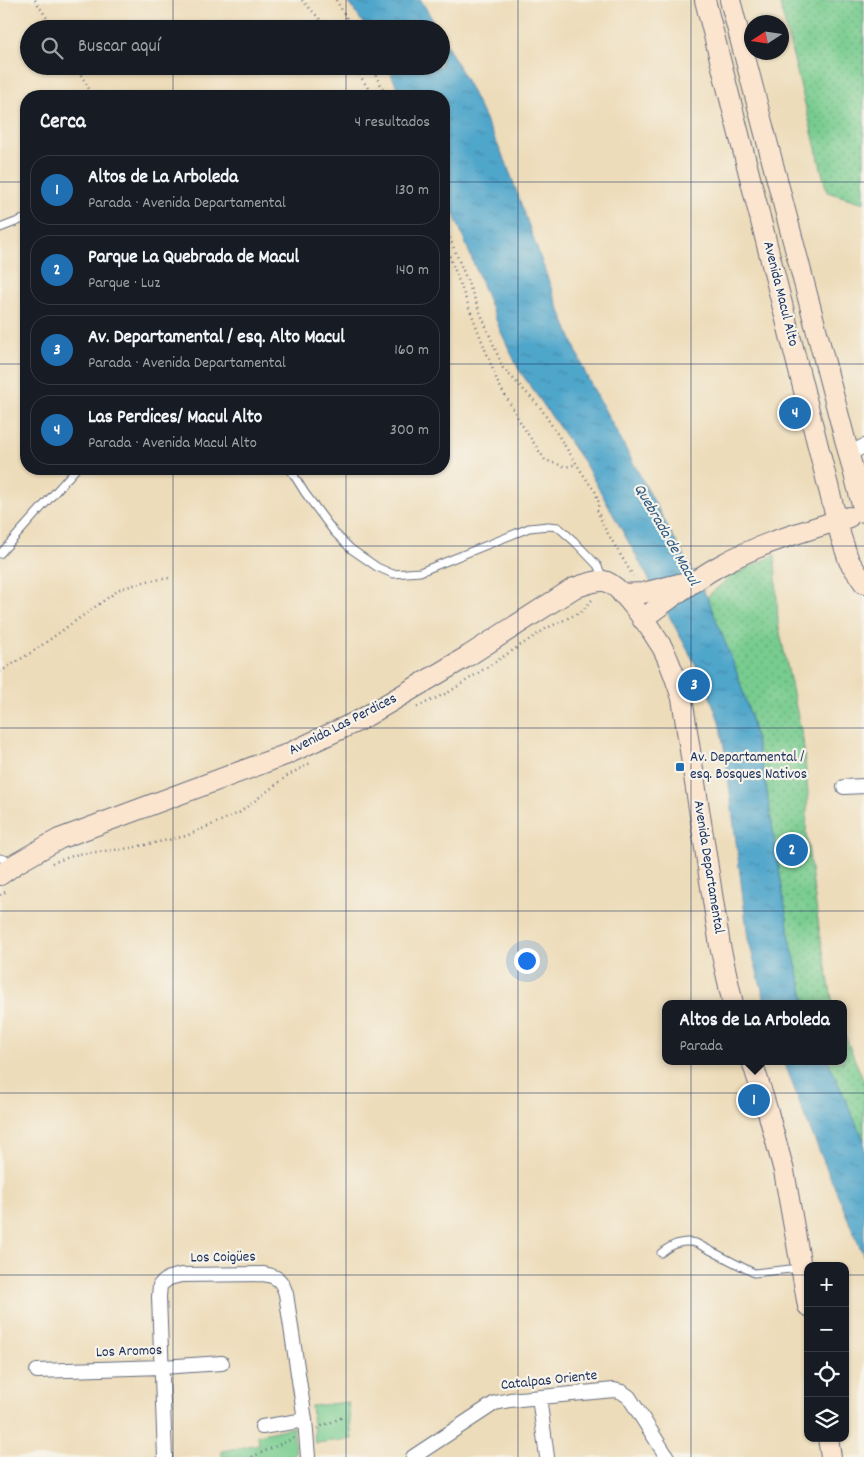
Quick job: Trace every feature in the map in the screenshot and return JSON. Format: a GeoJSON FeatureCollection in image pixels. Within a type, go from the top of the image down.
{"type":"FeatureCollection","features":[{"type":"Feature","properties":{"kind":"street","name":"Avenida Macul Alto"},"geometry":{"type":"LineString","coordinates":[[705,0],[837,521],[849,561],[864,583]]}},
{"type":"Feature","properties":{"kind":"street","name":"Avenida Macul Alto"},"geometry":{"type":"LineString","coordinates":[[730,0],[856,450],[864,512]]}},
{"type":"Feature","properties":{"kind":"street"},"geometry":{"type":"LineString","coordinates":[[622,594],[652,597],[700,578],[727,561],[755,548],[864,512]]}},
{"type":"Feature","properties":{"kind":"street"},"geometry":{"type":"LineString","coordinates":[[605,581],[622,594],[642,620],[652,597]]}},
{"type":"Feature","properties":{"kind":"street","name":"Avenida Las Perdices"},"geometry":{"type":"LineString","coordinates":[[0,875],[9,860],[59,839],[285,755],[352,724],[468,656],[574,588],[605,581]]}},
{"type":"Feature","properties":{"kind":"street","name":"Avenida Departamental"},"geometry":{"type":"LineString","coordinates":[[642,620],[662,648],[673,671],[682,698],[720,946],[732,1000]]}},
{"type":"Feature","properties":{"kind":"street"},"geometry":{"type":"LineString","coordinates":[[844,787],[864,786]]}},
{"type":"Feature","properties":{"kind":"street"},"geometry":{"type":"LineString","coordinates":[[753,1065],[784,1171],[804,1281]]}},
{"type":"Feature","properties":{"kind":"street","name":"Los Coigües"},"geometry":{"type":"LineString","coordinates":[[165,1457],[160,1285],[169,1278],[181,1275],[263,1274],[274,1275],[282,1282],[286,1294],[305,1420],[308,1457]]}},
{"type":"Feature","properties":{"kind":"street","name":"Los Aromos"},"geometry":{"type":"LineString","coordinates":[[37,1371],[222,1363]]}},
{"type":"Feature","properties":{"kind":"street","name":"Catalpas Oriente"},"geometry":{"type":"LineString","coordinates":[[412,1457],[495,1403],[614,1390],[622,1392],[629,1397],[667,1457]]}},
{"type":"Feature","properties":{"kind":"street"},"geometry":{"type":"LineString","coordinates":[[539,1398],[547,1457]]}},
{"type":"Feature","properties":{"kind":"street"},"geometry":{"type":"LineString","coordinates":[[262,1427],[305,1420]]}},
{"type":"Feature","properties":{"kind":"street"},"geometry":{"type":"LineString","coordinates":[[829,1442],[831,1457]]}},
{"type":"Feature","properties":{"kind":"lane"},"geometry":{"type":"LineString","coordinates":[[0,228],[20,220]]}},
{"type":"Feature","properties":{"kind":"lane"},"geometry":{"type":"LineString","coordinates":[[0,554],[71,475]]}},
{"type":"Feature","properties":{"kind":"lane"},"geometry":{"type":"LineString","coordinates":[[294,475],[334,532],[351,549],[393,574],[420,572],[529,528],[548,526],[558,527],[574,541],[598,565],[605,581]]}},
{"type":"Feature","properties":{"kind":"lane"},"geometry":{"type":"LineString","coordinates":[[661,1253],[672,1244],[688,1241],[696,1243],[754,1273],[802,1268]]}},
{"type":"Feature","properties":{"kind":"path"},"geometry":{"type":"LineString","coordinates":[[35,0],[48,20]]}},
{"type":"Feature","properties":{"kind":"path"},"geometry":{"type":"LineString","coordinates":[[302,0],[321,20]]}},
{"type":"Feature","properties":{"kind":"path"},"geometry":{"type":"LineString","coordinates":[[336,0],[348,20]]}},
{"type":"Feature","properties":{"kind":"path"},"geometry":{"type":"LineString","coordinates":[[81,75],[90,90]]}},
{"type":"Feature","properties":{"kind":"path"},"geometry":{"type":"LineString","coordinates":[[360,75],[369,90]]}},
{"type":"Feature","properties":{"kind":"path"},"geometry":{"type":"LineString","coordinates":[[376,75],[383,90]]}},
{"type":"Feature","properties":{"kind":"path"},"geometry":{"type":"LineString","coordinates":[[450,239],[503,368],[540,407],[595,491],[599,502],[597,510],[604,527],[652,597]]}},
{"type":"Feature","properties":{"kind":"path"},"geometry":{"type":"LineString","coordinates":[[450,258],[498,383],[522,425],[544,460],[566,467],[577,464]]}},
{"type":"Feature","properties":{"kind":"path"},"geometry":{"type":"LineString","coordinates":[[0,672],[35,650],[120,589],[147,581],[169,578]]}},
{"type":"Feature","properties":{"kind":"green space"},"geometry":{"type":"Polygon","coordinates":[[[779,0],[864,0],[864,203],[827,192],[789,40],[789,15],[783,15],[779,0]]]}},
{"type":"Feature","properties":{"kind":"green space"},"geometry":{"type":"Polygon","coordinates":[[[775,555],[778,623],[803,740],[808,793],[806,832],[820,935],[832,1000],[805,1000],[791,945],[765,780],[750,715],[736,670],[707,597],[731,576],[775,555]]]}},
{"type":"Feature","properties":{"kind":"green space"},"geometry":{"type":"Polygon","coordinates":[[[847,1041],[864,1082],[864,1141],[830,1065],[847,1065],[847,1041]]]}},
{"type":"Feature","properties":{"kind":"green space"},"geometry":{"type":"Polygon","coordinates":[[[348,1402],[352,1439],[315,1443],[311,1406],[348,1402]]]}},
{"type":"Feature","properties":{"kind":"green space"},"geometry":{"type":"Polygon","coordinates":[[[293,1427],[296,1454],[289,1457],[222,1457],[222,1451],[259,1444],[258,1435],[293,1427]]]}},
{"type":"Feature","properties":{"kind":"water"},"geometry":{"type":"Polygon","coordinates":[[[347,0],[421,0],[433,20],[361,20],[347,0]]]}},
{"type":"Feature","properties":{"kind":"water","name":"Quebrada de Macul"},"geometry":{"type":"Polygon","coordinates":[[[450,51],[506,162],[553,293],[586,375],[707,597],[736,670],[750,715],[765,780],[791,945],[805,1000],[765,1000],[748,939],[725,752],[719,721],[704,680],[585,464],[519,370],[501,332],[450,204],[450,90],[399,90],[392,75],[450,75],[450,51]]]}},
{"type":"Feature","properties":{"kind":"water"},"geometry":{"type":"Polygon","coordinates":[[[785,1065],[830,1065],[864,1141],[864,1257],[803,1112],[785,1065]]]}},
{"type":"Feature","properties":{"kind":"place","name":"Las Perdices/ Macul Alto"},"geometry":{"type":"Point","coordinates":[795,413]}},
{"type":"Feature","properties":{"kind":"place","name":"Av. Departamental / esq. Alto Macul"},"geometry":{"type":"Point","coordinates":[694,685]}},
{"type":"Feature","properties":{"kind":"place","name":"Av. Departamental / esq. Bosques Nativos"},"geometry":{"type":"Point","coordinates":[680,767]}},
{"type":"Feature","properties":{"kind":"place","name":"Parque La Quebrada de Macul"},"geometry":{"type":"Point","coordinates":[792,850]}},
{"type":"Feature","properties":{"kind":"place","name":"Altos de La Arboleda"},"geometry":{"type":"Point","coordinates":[754,1100]}}]}
